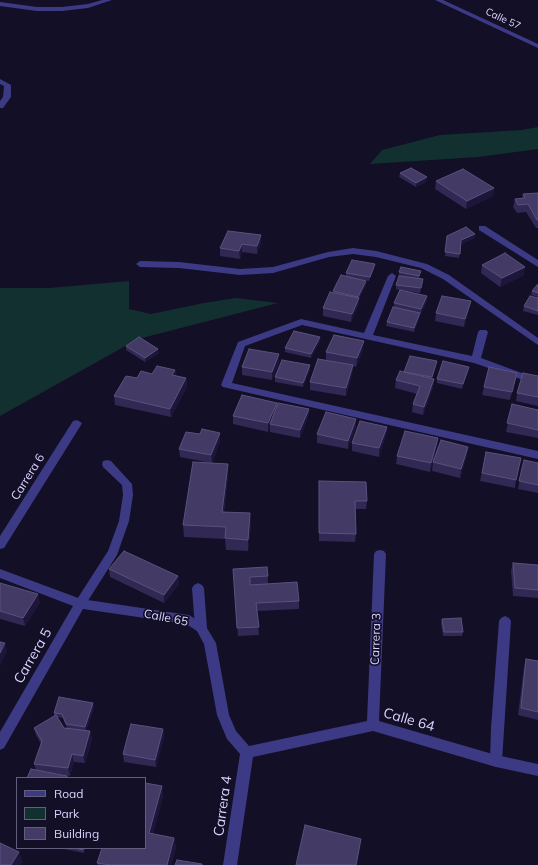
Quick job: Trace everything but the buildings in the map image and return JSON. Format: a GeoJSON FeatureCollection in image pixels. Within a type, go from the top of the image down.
{"type":"FeatureCollection","features":[{"type":"Feature","properties":{"kind":"street"},"geometry":{"type":"LineString","coordinates":[[0,4],[37,9],[62,9],[88,6],[109,0]]}},
{"type":"Feature","properties":{"kind":"street","name":"Calle 57"},"geometry":{"type":"LineString","coordinates":[[438,0],[538,46]]}},
{"type":"Feature","properties":{"kind":"street"},"geometry":{"type":"LineString","coordinates":[[0,81],[8,85],[7,97],[0,106]]}},
{"type":"Feature","properties":{"kind":"street"},"geometry":{"type":"LineString","coordinates":[[482,228],[538,264]]}},
{"type":"Feature","properties":{"kind":"street"},"geometry":{"type":"LineString","coordinates":[[140,264],[179,265],[240,272],[273,270],[328,254],[353,251],[376,254],[424,266],[446,277],[538,342]]}},
{"type":"Feature","properties":{"kind":"street"},"geometry":{"type":"LineString","coordinates":[[367,337],[392,276]]}},
{"type":"Feature","properties":{"kind":"street"},"geometry":{"type":"LineString","coordinates":[[538,382],[476,360],[301,322],[241,344],[226,385],[538,455]]}},
{"type":"Feature","properties":{"kind":"street"},"geometry":{"type":"LineString","coordinates":[[476,360],[484,332]]}},
{"type":"Feature","properties":{"kind":"street","name":"Carrera 6"},"geometry":{"type":"LineString","coordinates":[[0,545],[77,423]]}},
{"type":"Feature","properties":{"kind":"street","name":"Carrera 5"},"geometry":{"type":"LineString","coordinates":[[0,744],[80,604],[113,552],[124,521],[128,495],[127,484],[107,464]]}},
{"type":"Feature","properties":{"kind":"street","name":"Carrera 3"},"geometry":{"type":"LineString","coordinates":[[373,725],[380,554]]}},
{"type":"Feature","properties":{"kind":"street","name":"Calle 65"},"geometry":{"type":"LineString","coordinates":[[0,573],[80,604],[189,620],[200,628],[210,643],[223,715],[231,735],[247,752]]}},
{"type":"Feature","properties":{"kind":"street"},"geometry":{"type":"LineString","coordinates":[[198,588],[200,628]]}},
{"type":"Feature","properties":{"kind":"street"},"geometry":{"type":"LineString","coordinates":[[496,761],[496,728],[505,621]]}},
{"type":"Feature","properties":{"kind":"street","name":"Calle 64"},"geometry":{"type":"LineString","coordinates":[[247,752],[373,725],[496,761],[538,770]]}},
{"type":"Feature","properties":{"kind":"street","name":"Carrera 4"},"geometry":{"type":"LineString","coordinates":[[230,865],[247,752]]}},
{"type":"Feature","properties":{"kind":"green space"},"geometry":{"type":"Polygon","coordinates":[[[538,127],[538,149],[478,157],[370,164],[382,150],[440,135],[522,130],[538,127]]]}},
{"type":"Feature","properties":{"kind":"green space"},"geometry":{"type":"Polygon","coordinates":[[[129,281],[129,309],[151,314],[236,298],[278,303],[138,339],[0,416],[0,288],[49,288],[129,281]]]}}]}
